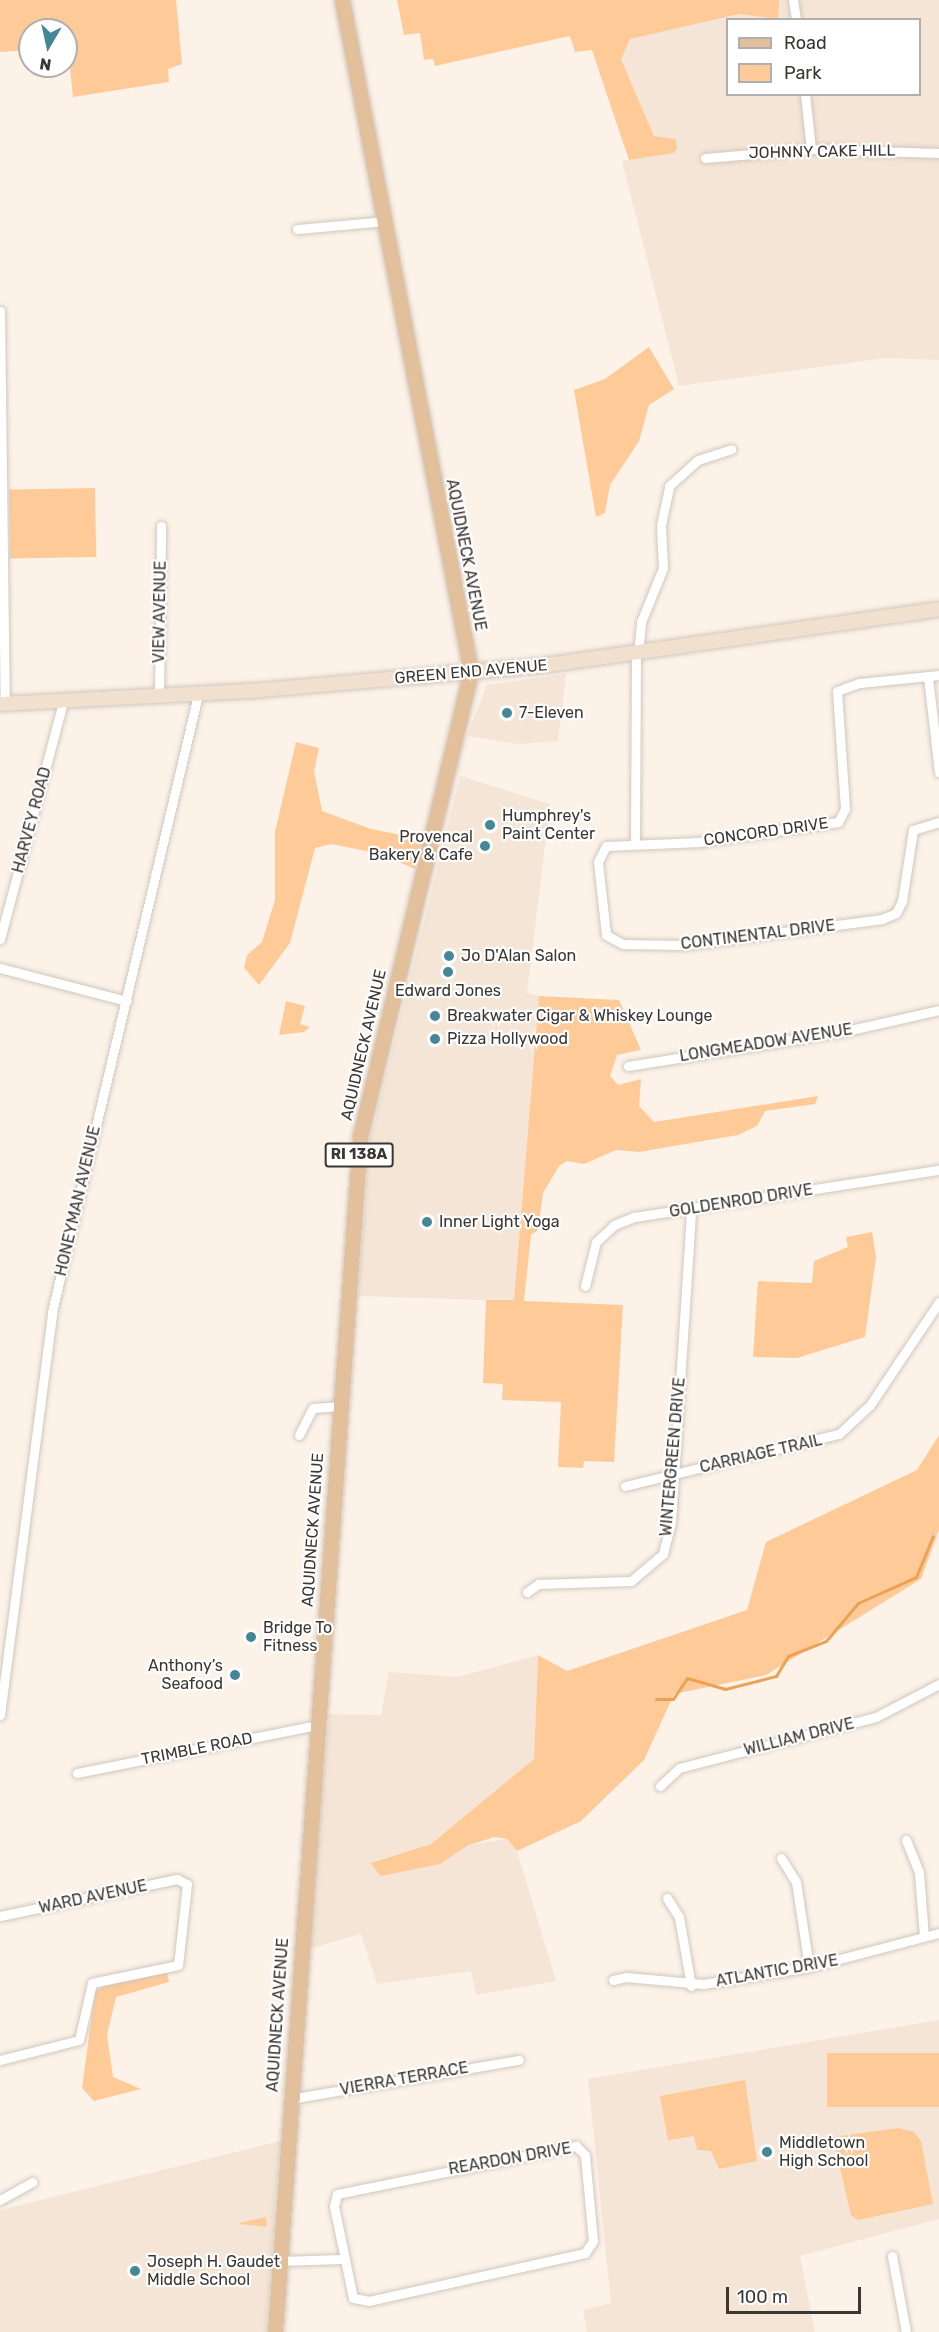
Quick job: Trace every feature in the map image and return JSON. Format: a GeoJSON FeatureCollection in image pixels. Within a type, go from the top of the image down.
{"type":"FeatureCollection","features":[{"type":"Feature","properties":{"kind":"main road","name":"AQUIDNECK AVENUE"},"geometry":{"type":"LineString","coordinates":[[275,2332],[360,1137],[471,672],[387,221],[342,0]]}},
{"type":"Feature","properties":{"kind":"main road","name":"GREEN END AVENUE"},"geometry":{"type":"LineString","coordinates":[[2,704],[198,695],[471,672],[637,653],[939,609]]}},
{"type":"Feature","properties":{"kind":"street"},"geometry":{"type":"LineString","coordinates":[[793,0],[796,18]]}},
{"type":"Feature","properties":{"kind":"street"},"geometry":{"type":"LineString","coordinates":[[805,96],[811,149]]}},
{"type":"Feature","properties":{"kind":"street","name":"JOHNNY CAKE HILL"},"geometry":{"type":"LineString","coordinates":[[705,159],[811,149],[939,153]]}},
{"type":"Feature","properties":{"kind":"street"},"geometry":{"type":"LineString","coordinates":[[297,229],[387,221]]}},
{"type":"Feature","properties":{"kind":"street"},"geometry":{"type":"LineString","coordinates":[[0,311],[2,704]]}},
{"type":"Feature","properties":{"kind":"street"},"geometry":{"type":"LineString","coordinates":[[635,844],[637,653],[641,622],[663,568],[661,525],[669,486],[698,460],[731,449]]}},
{"type":"Feature","properties":{"kind":"street","name":"VIEW AVENUE"},"geometry":{"type":"LineString","coordinates":[[159,697],[161,526]]}},
{"type":"Feature","properties":{"kind":"street","name":"CONCORD DRIVE"},"geometry":{"type":"LineString","coordinates":[[635,844],[700,842],[838,822],[845,809],[837,691],[860,683],[939,675]]}},
{"type":"Feature","properties":{"kind":"street"},"geometry":{"type":"LineString","coordinates":[[928,677],[939,772]]}},
{"type":"Feature","properties":{"kind":"street","name":"HONEYMAN AVENUE"},"geometry":{"type":"LineString","coordinates":[[0,1715],[52,1312],[198,695]]}},
{"type":"Feature","properties":{"kind":"street","name":"HARVEY ROAD"},"geometry":{"type":"LineString","coordinates":[[0,939],[63,702]]}},
{"type":"Feature","properties":{"kind":"street","name":"CONTINENTAL DRIVE"},"geometry":{"type":"LineString","coordinates":[[635,844],[606,846],[599,854],[606,935],[623,944],[685,945],[896,914],[914,830],[939,822]]}},
{"type":"Feature","properties":{"kind":"street"},"geometry":{"type":"LineString","coordinates":[[0,968],[127,1001]]}},
{"type":"Feature","properties":{"kind":"street","name":"LONGMEADOW AVENUE"},"geometry":{"type":"LineString","coordinates":[[628,1066],[846,1031],[939,1010]]}},
{"type":"Feature","properties":{"kind":"street","name":"GOLDENROD DRIVE"},"geometry":{"type":"LineString","coordinates":[[585,1286],[591,1252],[614,1225],[691,1210],[939,1170]]}},
{"type":"Feature","properties":{"kind":"street","name":"WINTERGREEN DRIVE"},"geometry":{"type":"LineString","coordinates":[[527,1592],[538,1584],[618,1584],[642,1576],[663,1554],[668,1540],[674,1474],[691,1210]]}},
{"type":"Feature","properties":{"kind":"street","name":"CARRIAGE TRAIL"},"geometry":{"type":"LineString","coordinates":[[625,1486],[839,1434],[866,1411],[939,1302]]}},
{"type":"Feature","properties":{"kind":"street"},"geometry":{"type":"LineString","coordinates":[[299,1435],[313,1408],[340,1406]]}},
{"type":"Feature","properties":{"kind":"street","name":"WILLIAM DRIVE"},"geometry":{"type":"LineString","coordinates":[[660,1786],[679,1768],[876,1717],[939,1684]]}},
{"type":"Feature","properties":{"kind":"street","name":"TRIMBLE ROAD"},"geometry":{"type":"LineString","coordinates":[[77,1773],[317,1725]]}},
{"type":"Feature","properties":{"kind":"street"},"geometry":{"type":"LineString","coordinates":[[906,1840],[919,1873],[924,1936]]}},
{"type":"Feature","properties":{"kind":"street"},"geometry":{"type":"LineString","coordinates":[[781,1858],[796,1882],[809,1966]]}},
{"type":"Feature","properties":{"kind":"street","name":"WARD AVENUE"},"geometry":{"type":"LineString","coordinates":[[0,1916],[186,1880],[178,1965],[92,1983],[79,2040],[0,2060]]}},
{"type":"Feature","properties":{"kind":"street"},"geometry":{"type":"LineString","coordinates":[[667,1898],[679,1917],[691,1986]]}},
{"type":"Feature","properties":{"kind":"street","name":"ATLANTIC DRIVE"},"geometry":{"type":"LineString","coordinates":[[613,1980],[626,1977],[691,1986],[809,1966],[939,1933]]}},
{"type":"Feature","properties":{"kind":"street","name":"VIERRA TERRACE"},"geometry":{"type":"LineString","coordinates":[[290,2099],[519,2060]]}},
{"type":"Feature","properties":{"kind":"street","name":"REARDON DRIVE"},"geometry":{"type":"LineString","coordinates":[[570,2146],[585,2154],[593,2241],[585,2253],[360,2301],[350,2292],[342,2259],[334,2206],[343,2190],[570,2146]]}},
{"type":"Feature","properties":{"kind":"street"},"geometry":{"type":"LineString","coordinates":[[0,2200],[32,2182]]}},
{"type":"Feature","properties":{"kind":"street"},"geometry":{"type":"LineString","coordinates":[[892,2256],[906,2332]]}},
{"type":"Feature","properties":{"kind":"street"},"geometry":{"type":"LineString","coordinates":[[279,2261],[342,2259]]}},
{"type":"Feature","properties":{"kind":"shaded area"},"geometry":{"type":"Polygon","coordinates":[[[612,0],[939,0],[939,360],[885,358],[679,386],[622,161],[673,153],[676,140],[654,136],[621,59],[612,0]]]}},
{"type":"Feature","properties":{"kind":"shaded area"},"geometry":{"type":"Polygon","coordinates":[[[566,674],[558,741],[518,744],[467,736],[487,685],[566,674]]]}},
{"type":"Feature","properties":{"kind":"shaded area"},"geometry":{"type":"Polygon","coordinates":[[[460,776],[550,804],[527,993],[539,996],[514,1301],[358,1296],[370,1141],[460,776]]]}},
{"type":"Feature","properties":{"kind":"shaded area"},"geometry":{"type":"Polygon","coordinates":[[[538,1655],[534,1759],[431,1844],[371,1862],[440,1864],[469,1845],[507,1839],[517,1851],[556,1981],[476,1995],[471,1971],[377,1984],[361,1934],[308,1949],[329,1714],[381,1715],[389,1672],[458,1677],[538,1655]]]}},
{"type":"Feature","properties":{"kind":"shaded area","name":"Middletown High School"},"geometry":{"type":"Polygon","coordinates":[[[939,2020],[939,2219],[800,2256],[815,2332],[587,2332],[583,2310],[611,2303],[588,2079],[939,2020]]]}},
{"type":"Feature","properties":{"kind":"shaded area","name":"Joseph H. Gaudet Middle School"},"geometry":{"type":"Polygon","coordinates":[[[280,2141],[266,2332],[0,2332],[0,2210],[280,2141]]]}},
{"type":"Feature","properties":{"kind":"green space"},"geometry":{"type":"Polygon","coordinates":[[[0,0],[176,0],[182,64],[168,69],[169,82],[73,97],[71,78],[78,78],[78,18],[18,18],[18,51],[0,52],[0,0]]]}},
{"type":"Feature","properties":{"kind":"green space"},"geometry":{"type":"Polygon","coordinates":[[[397,0],[779,0],[778,18],[739,14],[630,39],[621,59],[654,136],[676,139],[677,148],[674,153],[629,160],[592,50],[575,52],[570,36],[435,66],[433,59],[424,60],[420,33],[404,35],[397,0]]]}},
{"type":"Feature","properties":{"kind":"green space"},"geometry":{"type":"Polygon","coordinates":[[[649,347],[674,389],[649,405],[639,441],[610,485],[605,513],[596,517],[574,390],[605,379],[649,347]]]}},
{"type":"Feature","properties":{"kind":"green space"},"geometry":{"type":"Polygon","coordinates":[[[95,488],[96,557],[10,558],[9,490],[95,488]]]}},
{"type":"Feature","properties":{"kind":"green space"},"geometry":{"type":"Polygon","coordinates":[[[296,742],[319,748],[314,771],[322,811],[371,829],[422,839],[415,869],[381,854],[331,844],[315,848],[290,943],[259,985],[244,968],[247,955],[262,942],[275,900],[275,832],[296,742]]]}},
{"type":"Feature","properties":{"kind":"green space"},"geometry":{"type":"Polygon","coordinates":[[[539,996],[619,1000],[641,1050],[617,1055],[610,1076],[618,1085],[641,1079],[639,1106],[654,1122],[818,1096],[815,1104],[765,1111],[757,1126],[738,1135],[639,1152],[616,1150],[584,1164],[567,1161],[559,1166],[543,1193],[538,1230],[531,1235],[524,1301],[623,1305],[614,1462],[584,1461],[583,1468],[558,1467],[561,1402],[502,1400],[503,1384],[483,1383],[486,1300],[514,1300],[539,996]]]}},
{"type":"Feature","properties":{"kind":"green space"},"geometry":{"type":"Polygon","coordinates":[[[286,1001],[305,1006],[300,1024],[310,1027],[304,1032],[279,1035],[286,1001]]]}},
{"type":"Feature","properties":{"kind":"green space"},"geometry":{"type":"Polygon","coordinates":[[[872,1232],[876,1257],[865,1337],[797,1358],[753,1357],[758,1281],[812,1283],[814,1261],[848,1247],[846,1237],[872,1232]]]}},
{"type":"Feature","properties":{"kind":"green space"},"geometry":{"type":"Polygon","coordinates":[[[939,1435],[939,1530],[921,1579],[766,1675],[674,1694],[644,1760],[581,1821],[517,1851],[507,1839],[495,1837],[469,1845],[440,1864],[381,1876],[370,1863],[431,1844],[534,1759],[538,1655],[567,1671],[747,1610],[766,1542],[917,1470],[939,1435]]]}},
{"type":"Feature","properties":{"kind":"green space"},"geometry":{"type":"Polygon","coordinates":[[[167,1973],[169,1982],[116,1997],[107,2035],[113,2077],[141,2089],[94,2101],[82,2088],[95,1992],[109,1983],[167,1973]]]}},
{"type":"Feature","properties":{"kind":"green space"},"geometry":{"type":"Polygon","coordinates":[[[827,2053],[939,2053],[939,2107],[827,2107],[827,2053]]]}},
{"type":"Feature","properties":{"kind":"green space"},"geometry":{"type":"Polygon","coordinates":[[[745,2080],[757,2161],[719,2169],[711,2151],[697,2150],[694,2136],[668,2140],[660,2096],[745,2080]]]}},
{"type":"Feature","properties":{"kind":"green space"},"geometry":{"type":"Polygon","coordinates":[[[898,2128],[914,2132],[921,2141],[933,2204],[858,2220],[851,2215],[833,2137],[898,2128]]]}},
{"type":"Feature","properties":{"kind":"green space"},"geometry":{"type":"Polygon","coordinates":[[[266,2217],[267,2227],[239,2224],[239,2223],[266,2217]]]}},
{"type":"Feature","properties":{"kind":"waterway"},"geometry":{"type":"LineString","coordinates":[[656,1699],[673,1699],[687,1678],[725,1689],[776,1676],[788,1656],[826,1641],[858,1603],[916,1577],[933,1536]]}},
{"type":"Feature","properties":{"kind":"place","name":"7-Eleven"},"geometry":{"type":"Point","coordinates":[507,713]}},
{"type":"Feature","properties":{"kind":"place","name":"Humphrey's Paint Center"},"geometry":{"type":"Point","coordinates":[490,825]}},
{"type":"Feature","properties":{"kind":"place","name":"Provencal Bakery & Cafe"},"geometry":{"type":"Point","coordinates":[485,846]}},
{"type":"Feature","properties":{"kind":"place","name":"Jo D'Alan Salon"},"geometry":{"type":"Point","coordinates":[449,956]}},
{"type":"Feature","properties":{"kind":"place","name":"Edward Jones"},"geometry":{"type":"Point","coordinates":[448,972]}},
{"type":"Feature","properties":{"kind":"place","name":"Breakwater Cigar & Whiskey Lounge"},"geometry":{"type":"Point","coordinates":[435,1016]}},
{"type":"Feature","properties":{"kind":"place","name":"Pizza Hollywood"},"geometry":{"type":"Point","coordinates":[435,1039]}},
{"type":"Feature","properties":{"kind":"place","name":"Inner Light Yoga"},"geometry":{"type":"Point","coordinates":[427,1222]}},
{"type":"Feature","properties":{"kind":"place","name":"Bridge To Fitness"},"geometry":{"type":"Point","coordinates":[251,1637]}},
{"type":"Feature","properties":{"kind":"place","name":"Anthony’s Seafood"},"geometry":{"type":"Point","coordinates":[235,1675]}},
{"type":"Feature","properties":{"kind":"place","name":"Middletown High School"},"geometry":{"type":"Point","coordinates":[767,2152]}},
{"type":"Feature","properties":{"kind":"place","name":"Joseph H. Gaudet Middle School"},"geometry":{"type":"Point","coordinates":[135,2271]}}]}
